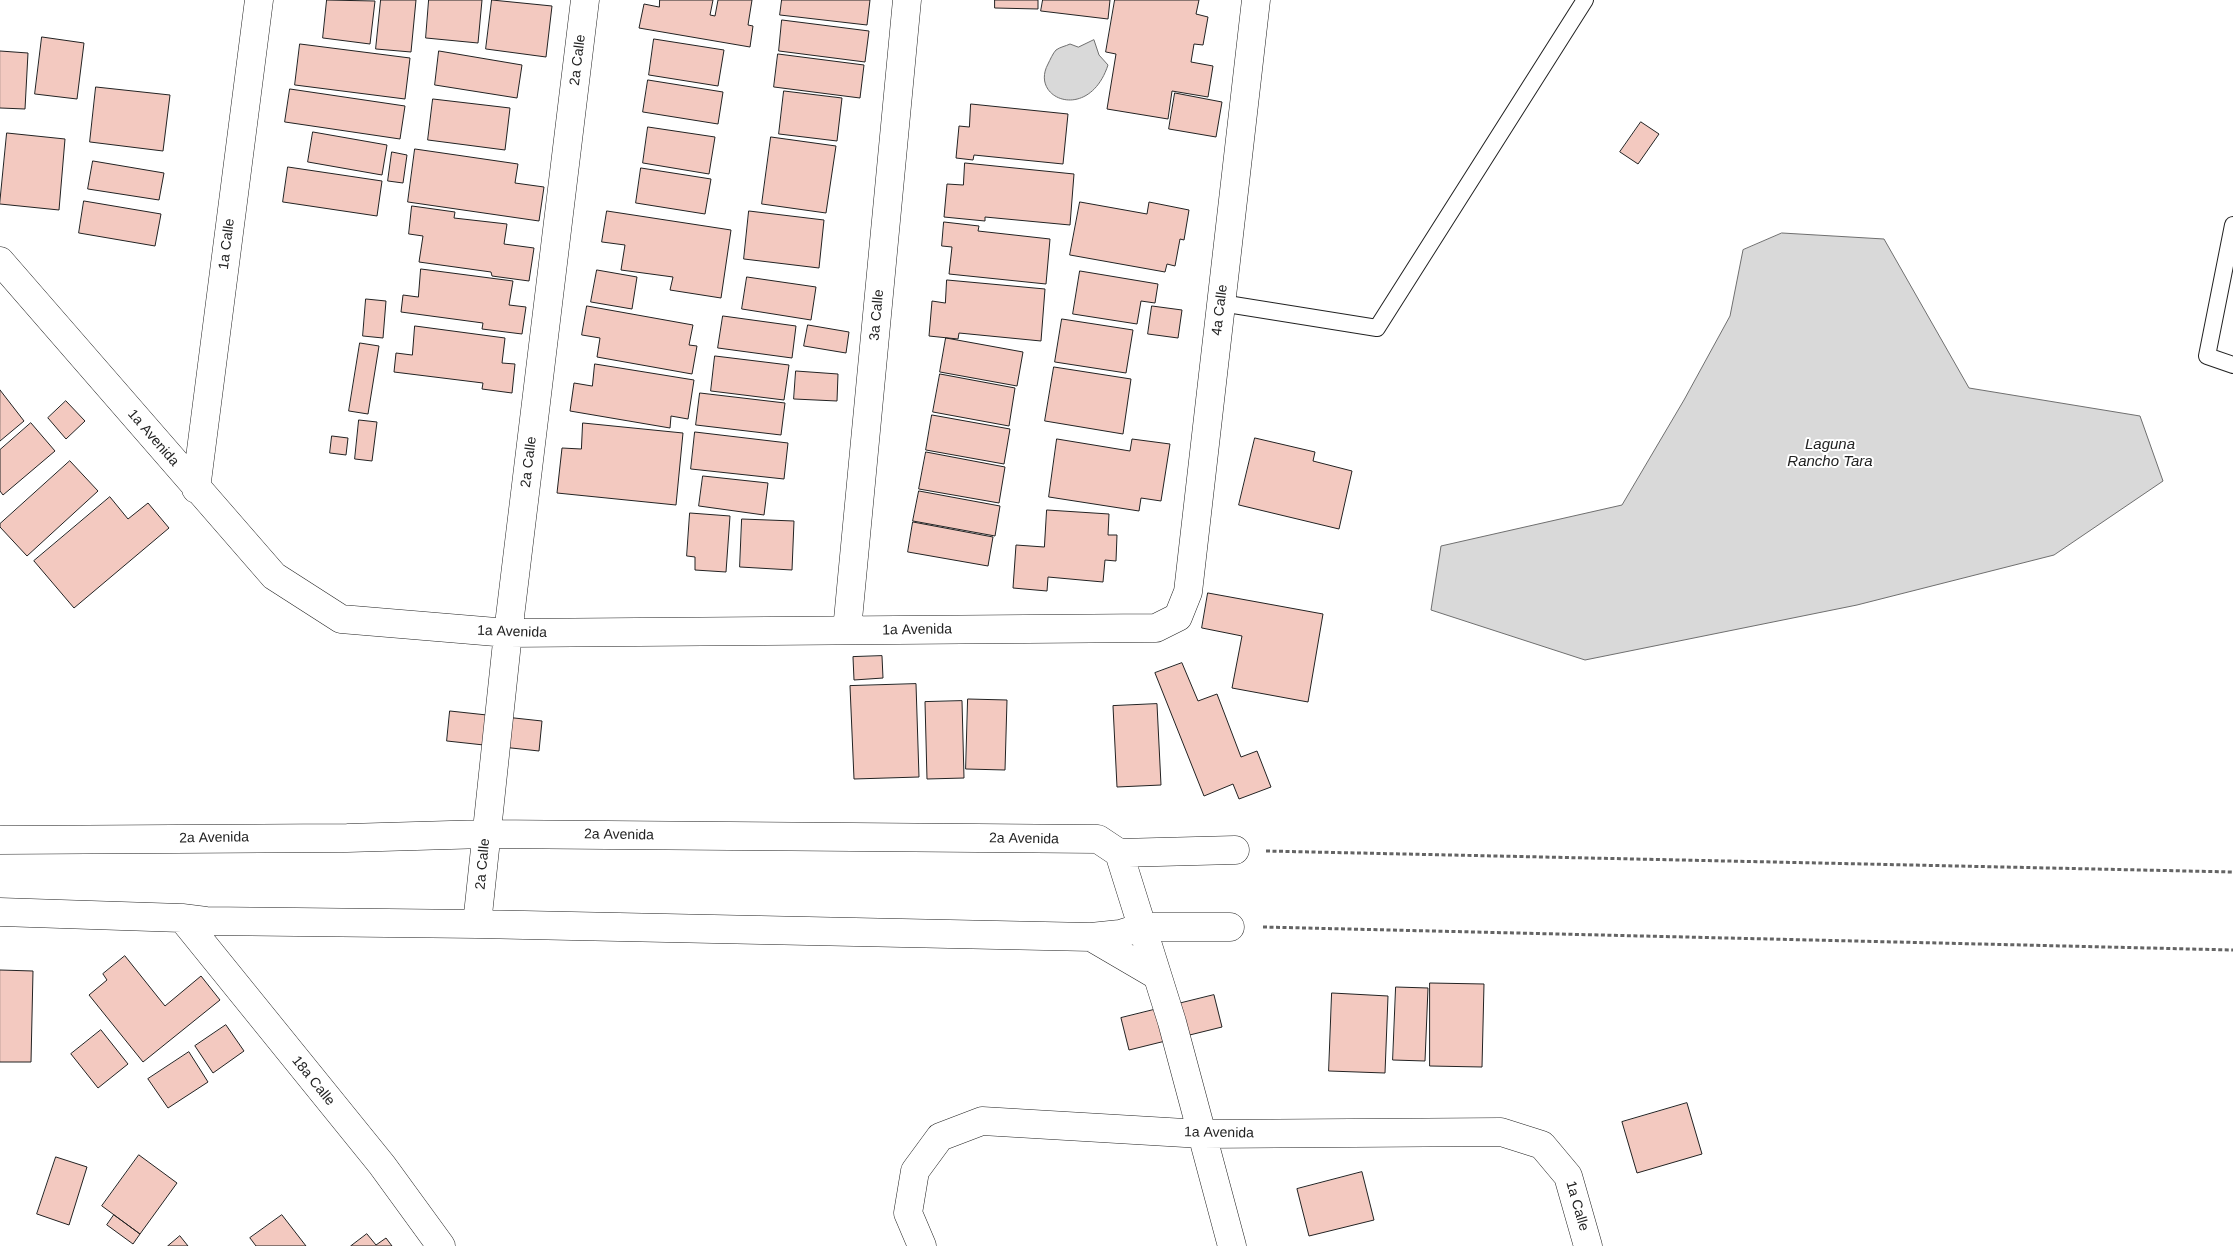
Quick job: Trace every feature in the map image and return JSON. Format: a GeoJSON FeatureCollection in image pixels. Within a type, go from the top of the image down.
{"type":"FeatureCollection","features":[{"type":"Feature","properties":{"kind":"street","name":"1a Calle"},"geometry":{"type":"LineString","coordinates":[[196,489],[259,0]]}},
{"type":"Feature","properties":{"kind":"street","name":"2a Calle"},"geometry":{"type":"LineString","coordinates":[[477,924],[485,834],[508,633],[585,0]]}},
{"type":"Feature","properties":{"kind":"street","name":"3a Calle"},"geometry":{"type":"LineString","coordinates":[[847,630],[907,0]]}},
{"type":"Feature","properties":{"kind":"street","name":"4a Calle"},"geometry":{"type":"LineString","coordinates":[[1178,617],[1188,592],[1256,0]]}},
{"type":"Feature","properties":{"kind":"street","name":"1a Avenida"},"geometry":{"type":"LineString","coordinates":[[0,261],[196,489],[274,576],[341,620],[508,633],[1156,628],[1178,617]]}},
{"type":"Feature","properties":{"kind":"street","name":"2a Avenida"},"geometry":{"type":"LineString","coordinates":[[0,840],[347,838],[485,834],[1098,839],[1120,853]]}},
{"type":"Feature","properties":{"kind":"street"},"geometry":{"type":"LineString","coordinates":[[1232,1246],[1172,1022],[1120,853],[1235,850]]}},
{"type":"Feature","properties":{"kind":"street"},"geometry":{"type":"LineString","coordinates":[[0,912],[182,918],[206,921],[477,924],[1091,937],[1120,934],[1142,927],[1230,926]]}},
{"type":"Feature","properties":{"kind":"street","name":"18a Calle"},"geometry":{"type":"LineString","coordinates":[[182,918],[382,1165],[441,1246]]}},
{"type":"Feature","properties":{"kind":"street"},"geometry":{"type":"LineString","coordinates":[[1091,937],[1156,975]]}},
{"type":"Feature","properties":{"kind":"street","name":"1a Avenida"},"geometry":{"type":"LineString","coordinates":[[922,1246],[908,1213],[915,1171],[940,1138],[982,1121],[1202,1134],[1501,1132],[1542,1145]]}},
{"type":"Feature","properties":{"kind":"street","name":"1a Calle"},"geometry":{"type":"LineString","coordinates":[[1542,1145],[1568,1176],[1588,1246]]}},
{"type":"Feature","properties":{"kind":"lane"},"geometry":{"type":"LineString","coordinates":[[1221,303],[1377,328],[1585,0]]}},
{"type":"Feature","properties":{"kind":"lane"},"geometry":{"type":"LineString","coordinates":[[2233,225],[2207,356],[2233,365]]}},
{"type":"Feature","properties":{"kind":"path"},"geometry":{"type":"LineString","coordinates":[[1235,850],[2233,872]]}},
{"type":"Feature","properties":{"kind":"path"},"geometry":{"type":"LineString","coordinates":[[1230,926],[2233,950]]}},
{"type":"Feature","properties":{"kind":"water"},"geometry":{"type":"Polygon","coordinates":[[[1094,40],[1099,55],[1108,65],[1099,83],[1088,94],[1076,99],[1064,99],[1054,95],[1047,87],[1044,76],[1055,51],[1070,44],[1078,47],[1094,40]]]}},
{"type":"Feature","properties":{"kind":"water","name":"Laguna Rancho Tara"},"geometry":{"type":"Polygon","coordinates":[[[1782,233],[1884,239],[1969,388],[2140,416],[2163,481],[2054,555],[1857,605],[1585,660],[1431,610],[1441,546],[1622,505],[1684,400],[1730,316],[1743,250],[1782,233]]]}},
{"type":"Feature","properties":{"kind":"building"},"geometry":{"type":"Polygon","coordinates":[[[327,0],[375,1],[370,44],[323,38],[327,0]]]}},
{"type":"Feature","properties":{"kind":"building"},"geometry":{"type":"Polygon","coordinates":[[[381,0],[416,0],[411,52],[376,49],[381,0]]]}},
{"type":"Feature","properties":{"kind":"building"},"geometry":{"type":"Polygon","coordinates":[[[429,0],[482,0],[478,43],[426,38],[429,0]]]}},
{"type":"Feature","properties":{"kind":"building"},"geometry":{"type":"Polygon","coordinates":[[[492,0],[552,6],[546,57],[486,49],[492,0]]]}},
{"type":"Feature","properties":{"kind":"building"},"geometry":{"type":"Polygon","coordinates":[[[660,0],[713,0],[710,15],[715,16],[718,0],[752,0],[748,25],[753,26],[750,47],[639,28],[644,4],[659,7],[660,0]]]}},
{"type":"Feature","properties":{"kind":"building"},"geometry":{"type":"Polygon","coordinates":[[[782,0],[870,0],[867,25],[780,15],[782,0]]]}},
{"type":"Feature","properties":{"kind":"building"},"geometry":{"type":"Polygon","coordinates":[[[995,0],[1038,0],[1038,9],[995,8],[995,0]]]}},
{"type":"Feature","properties":{"kind":"building"},"geometry":{"type":"Polygon","coordinates":[[[1043,0],[1110,0],[1108,19],[1041,11],[1043,0]]]}},
{"type":"Feature","properties":{"kind":"building"},"geometry":{"type":"Polygon","coordinates":[[[1115,0],[1199,0],[1196,14],[1208,17],[1203,45],[1194,44],[1191,62],[1213,66],[1208,97],[1172,91],[1168,119],[1107,109],[1116,54],[1106,52],[1115,0]]]}},
{"type":"Feature","properties":{"kind":"building"},"geometry":{"type":"Polygon","coordinates":[[[782,20],[869,31],[865,62],[779,51],[782,20]]]}},
{"type":"Feature","properties":{"kind":"building"},"geometry":{"type":"Polygon","coordinates":[[[42,37],[84,43],[77,99],[35,94],[42,37]]]}},
{"type":"Feature","properties":{"kind":"building"},"geometry":{"type":"Polygon","coordinates":[[[654,39],[724,50],[718,86],[649,75],[654,39]]]}},
{"type":"Feature","properties":{"kind":"building"},"geometry":{"type":"Polygon","coordinates":[[[300,44],[410,58],[405,99],[295,85],[300,44]]]}},
{"type":"Feature","properties":{"kind":"building"},"geometry":{"type":"Polygon","coordinates":[[[0,51],[28,53],[25,109],[0,108],[0,51]]]}},
{"type":"Feature","properties":{"kind":"building"},"geometry":{"type":"Polygon","coordinates":[[[439,51],[522,65],[517,98],[435,85],[439,51]]]}},
{"type":"Feature","properties":{"kind":"building"},"geometry":{"type":"Polygon","coordinates":[[[778,54],[864,65],[860,98],[774,87],[778,54]]]}},
{"type":"Feature","properties":{"kind":"building"},"geometry":{"type":"Polygon","coordinates":[[[648,80],[723,92],[718,124],[643,112],[648,80]]]}},
{"type":"Feature","properties":{"kind":"building"},"geometry":{"type":"Polygon","coordinates":[[[96,87],[170,95],[163,151],[90,142],[96,87]]]}},
{"type":"Feature","properties":{"kind":"building"},"geometry":{"type":"Polygon","coordinates":[[[290,89],[405,106],[400,139],[285,122],[290,89]]]}},
{"type":"Feature","properties":{"kind":"building"},"geometry":{"type":"Polygon","coordinates":[[[784,91],[842,98],[837,141],[779,134],[784,91]]]}},
{"type":"Feature","properties":{"kind":"building"},"geometry":{"type":"Polygon","coordinates":[[[1175,93],[1222,102],[1216,137],[1169,129],[1175,93]]]}},
{"type":"Feature","properties":{"kind":"building"},"geometry":{"type":"Polygon","coordinates":[[[433,99],[510,108],[505,150],[428,140],[433,99]]]}},
{"type":"Feature","properties":{"kind":"building"},"geometry":{"type":"Polygon","coordinates":[[[971,104],[1068,114],[1063,164],[974,155],[973,160],[956,158],[959,126],[969,127],[971,104]]]}},
{"type":"Feature","properties":{"kind":"building"},"geometry":{"type":"Polygon","coordinates":[[[1641,122],[1659,134],[1638,164],[1620,152],[1641,122]]]}},
{"type":"Feature","properties":{"kind":"building"},"geometry":{"type":"Polygon","coordinates":[[[648,127],[715,137],[709,174],[643,163],[648,127]]]}},
{"type":"Feature","properties":{"kind":"building"},"geometry":{"type":"Polygon","coordinates":[[[313,132],[387,145],[382,175],[308,162],[313,132]]]}},
{"type":"Feature","properties":{"kind":"building"},"geometry":{"type":"Polygon","coordinates":[[[7,133],[65,139],[59,210],[0,204],[7,133]]]}},
{"type":"Feature","properties":{"kind":"building"},"geometry":{"type":"Polygon","coordinates":[[[771,137],[836,146],[826,213],[762,204],[771,137]]]}},
{"type":"Feature","properties":{"kind":"building"},"geometry":{"type":"Polygon","coordinates":[[[415,149],[518,164],[515,183],[544,187],[539,221],[408,202],[415,149]]]}},
{"type":"Feature","properties":{"kind":"building"},"geometry":{"type":"Polygon","coordinates":[[[392,152],[407,155],[403,183],[388,181],[392,152]]]}},
{"type":"Feature","properties":{"kind":"building"},"geometry":{"type":"Polygon","coordinates":[[[93,161],[164,173],[159,200],[88,189],[93,161]]]}},
{"type":"Feature","properties":{"kind":"building"},"geometry":{"type":"Polygon","coordinates":[[[965,163],[1074,174],[1070,225],[985,217],[985,221],[944,217],[947,184],[963,185],[965,163]]]}},
{"type":"Feature","properties":{"kind":"building"},"geometry":{"type":"Polygon","coordinates":[[[288,167],[382,181],[377,216],[283,202],[288,167]]]}},
{"type":"Feature","properties":{"kind":"building"},"geometry":{"type":"Polygon","coordinates":[[[641,168],[711,179],[705,214],[636,203],[641,168]]]}},
{"type":"Feature","properties":{"kind":"building"},"geometry":{"type":"Polygon","coordinates":[[[84,201],[161,214],[155,246],[79,233],[84,201]]]}},
{"type":"Feature","properties":{"kind":"building"},"geometry":{"type":"Polygon","coordinates":[[[1080,202],[1147,214],[1149,202],[1189,210],[1184,240],[1180,239],[1175,266],[1167,264],[1165,272],[1070,255],[1080,202]]]}},
{"type":"Feature","properties":{"kind":"building"},"geometry":{"type":"Polygon","coordinates":[[[412,206],[455,212],[454,218],[507,224],[504,244],[534,248],[529,281],[492,276],[491,272],[419,262],[423,236],[409,234],[412,206]]]}},
{"type":"Feature","properties":{"kind":"building"},"geometry":{"type":"Polygon","coordinates":[[[607,211],[731,230],[721,298],[670,290],[673,277],[621,270],[625,245],[602,242],[607,211]]]}},
{"type":"Feature","properties":{"kind":"building"},"geometry":{"type":"Polygon","coordinates":[[[749,211],[824,220],[819,268],[744,259],[749,211]]]}},
{"type":"Feature","properties":{"kind":"building"},"geometry":{"type":"Polygon","coordinates":[[[944,222],[979,226],[978,231],[1050,239],[1046,284],[949,274],[952,247],[942,246],[944,222]]]}},
{"type":"Feature","properties":{"kind":"building"},"geometry":{"type":"Polygon","coordinates":[[[421,269],[513,281],[509,305],[526,307],[522,334],[482,329],[483,323],[401,312],[403,295],[418,297],[421,269]]]}},
{"type":"Feature","properties":{"kind":"building"},"geometry":{"type":"Polygon","coordinates":[[[597,270],[637,277],[632,309],[591,302],[597,270]]]}},
{"type":"Feature","properties":{"kind":"building"},"geometry":{"type":"Polygon","coordinates":[[[1080,271],[1158,284],[1155,303],[1141,301],[1137,324],[1073,314],[1080,271]]]}},
{"type":"Feature","properties":{"kind":"building"},"geometry":{"type":"Polygon","coordinates":[[[747,277],[816,287],[811,320],[742,309],[747,277]]]}},
{"type":"Feature","properties":{"kind":"building"},"geometry":{"type":"Polygon","coordinates":[[[947,280],[1045,289],[1041,341],[959,333],[958,339],[929,336],[932,301],[945,303],[947,280]]]}},
{"type":"Feature","properties":{"kind":"building"},"geometry":{"type":"Polygon","coordinates":[[[366,299],[386,301],[383,338],[363,336],[366,299]]]}},
{"type":"Feature","properties":{"kind":"building"},"geometry":{"type":"Polygon","coordinates":[[[587,306],[693,325],[689,345],[697,346],[692,374],[597,357],[600,338],[582,335],[587,306]]]}},
{"type":"Feature","properties":{"kind":"building"},"geometry":{"type":"Polygon","coordinates":[[[1152,306],[1182,310],[1178,338],[1148,334],[1152,306]]]}},
{"type":"Feature","properties":{"kind":"building"},"geometry":{"type":"Polygon","coordinates":[[[723,316],[796,326],[792,358],[718,348],[723,316]]]}},
{"type":"Feature","properties":{"kind":"building"},"geometry":{"type":"Polygon","coordinates":[[[1062,319],[1133,330],[1126,373],[1055,362],[1062,319]]]}},
{"type":"Feature","properties":{"kind":"building"},"geometry":{"type":"Polygon","coordinates":[[[808,325],[849,332],[846,353],[804,346],[808,325]]]}},
{"type":"Feature","properties":{"kind":"building"},"geometry":{"type":"Polygon","coordinates":[[[415,326],[505,338],[502,363],[515,364],[512,393],[482,389],[483,383],[394,372],[396,353],[412,355],[415,326]]]}},
{"type":"Feature","properties":{"kind":"building"},"geometry":{"type":"Polygon","coordinates":[[[946,338],[1023,352],[1017,386],[940,372],[946,338]]]}},
{"type":"Feature","properties":{"kind":"building"},"geometry":{"type":"Polygon","coordinates":[[[360,343],[379,346],[368,414],[349,411],[360,343]]]}},
{"type":"Feature","properties":{"kind":"building"},"geometry":{"type":"Polygon","coordinates":[[[715,356],[789,365],[784,400],[711,391],[715,356]]]}},
{"type":"Feature","properties":{"kind":"building"},"geometry":{"type":"Polygon","coordinates":[[[595,364],[694,380],[688,419],[671,416],[670,428],[570,411],[574,383],[592,386],[595,364]]]}},
{"type":"Feature","properties":{"kind":"building"},"geometry":{"type":"Polygon","coordinates":[[[1054,367],[1131,379],[1123,434],[1045,421],[1054,367]]]}},
{"type":"Feature","properties":{"kind":"building"},"geometry":{"type":"Polygon","coordinates":[[[796,371],[838,374],[837,401],[794,399],[796,371]]]}},
{"type":"Feature","properties":{"kind":"building"},"geometry":{"type":"Polygon","coordinates":[[[940,374],[1015,388],[1009,426],[933,412],[940,374]]]}},
{"type":"Feature","properties":{"kind":"building"},"geometry":{"type":"Polygon","coordinates":[[[0,390],[24,421],[0,441],[0,390]]]}},
{"type":"Feature","properties":{"kind":"building"},"geometry":{"type":"Polygon","coordinates":[[[700,393],[785,403],[781,435],[696,425],[700,393]]]}},
{"type":"Feature","properties":{"kind":"building"},"geometry":{"type":"Polygon","coordinates":[[[66,401],[85,421],[66,439],[48,418],[66,401]]]}},
{"type":"Feature","properties":{"kind":"building"},"geometry":{"type":"Polygon","coordinates":[[[932,415],[1010,429],[1004,464],[926,450],[932,415]]]}},
{"type":"Feature","properties":{"kind":"building"},"geometry":{"type":"Polygon","coordinates":[[[359,420],[377,422],[372,461],[355,459],[359,420]]]}},
{"type":"Feature","properties":{"kind":"building"},"geometry":{"type":"Polygon","coordinates":[[[31,423],[55,451],[3,495],[0,491],[0,450],[31,423]]]}},
{"type":"Feature","properties":{"kind":"building"},"geometry":{"type":"Polygon","coordinates":[[[583,423],[683,433],[676,505],[557,493],[562,448],[581,449],[583,423]]]}},
{"type":"Feature","properties":{"kind":"building"},"geometry":{"type":"Polygon","coordinates":[[[695,432],[788,443],[784,479],[691,469],[695,432]]]}},
{"type":"Feature","properties":{"kind":"building"},"geometry":{"type":"Polygon","coordinates":[[[332,436],[348,438],[346,455],[330,453],[332,436]]]}},
{"type":"Feature","properties":{"kind":"building"},"geometry":{"type":"Polygon","coordinates":[[[1255,438],[1315,452],[1313,461],[1352,471],[1339,529],[1239,505],[1255,438]]]}},
{"type":"Feature","properties":{"kind":"building"},"geometry":{"type":"Polygon","coordinates":[[[1057,439],[1130,451],[1132,439],[1170,444],[1161,501],[1141,498],[1139,511],[1049,497],[1057,439]]]}},
{"type":"Feature","properties":{"kind":"building"},"geometry":{"type":"Polygon","coordinates":[[[926,452],[1005,467],[999,503],[919,489],[926,452]]]}},
{"type":"Feature","properties":{"kind":"building"},"geometry":{"type":"Polygon","coordinates":[[[70,461],[98,491],[27,556],[0,527],[0,524],[70,461]]]}},
{"type":"Feature","properties":{"kind":"building"},"geometry":{"type":"Polygon","coordinates":[[[703,476],[768,483],[764,515],[699,506],[703,476]]]}},
{"type":"Feature","properties":{"kind":"building"},"geometry":{"type":"Polygon","coordinates":[[[919,491],[1000,506],[995,536],[913,521],[919,491]]]}},
{"type":"Feature","properties":{"kind":"building"},"geometry":{"type":"Polygon","coordinates":[[[110,497],[128,519],[148,503],[169,528],[74,608],[34,561],[110,497]]]}},
{"type":"Feature","properties":{"kind":"building"},"geometry":{"type":"Polygon","coordinates":[[[1047,510],[1109,514],[1108,535],[1117,535],[1116,561],[1105,560],[1103,582],[1048,577],[1047,591],[1013,588],[1016,545],[1044,547],[1047,510]]]}},
{"type":"Feature","properties":{"kind":"building"},"geometry":{"type":"Polygon","coordinates":[[[690,513],[730,516],[726,572],[695,570],[695,557],[687,556],[690,513]]]}},
{"type":"Feature","properties":{"kind":"building"},"geometry":{"type":"Polygon","coordinates":[[[742,519],[794,521],[792,570],[740,567],[742,519]]]}},
{"type":"Feature","properties":{"kind":"building"},"geometry":{"type":"Polygon","coordinates":[[[913,522],[993,537],[988,566],[908,552],[913,522]]]}},
{"type":"Feature","properties":{"kind":"building"},"geometry":{"type":"Polygon","coordinates":[[[1208,593],[1323,614],[1308,702],[1232,688],[1242,636],[1202,628],[1208,593]]]}},
{"type":"Feature","properties":{"kind":"building"},"geometry":{"type":"Polygon","coordinates":[[[882,656],[883,678],[854,680],[853,657],[882,656]]]}},
{"type":"Feature","properties":{"kind":"building"},"geometry":{"type":"Polygon","coordinates":[[[1182,663],[1198,701],[1217,694],[1241,757],[1257,751],[1271,787],[1239,799],[1233,784],[1204,796],[1155,673],[1182,663]]]}},
{"type":"Feature","properties":{"kind":"building"},"geometry":{"type":"Polygon","coordinates":[[[916,684],[919,777],[854,779],[850,686],[916,684]]]}},
{"type":"Feature","properties":{"kind":"building"},"geometry":{"type":"Polygon","coordinates":[[[968,699],[1007,700],[1005,770],[966,769],[968,699]]]}},
{"type":"Feature","properties":{"kind":"building"},"geometry":{"type":"Polygon","coordinates":[[[962,701],[964,778],[927,779],[925,702],[962,701]]]}},
{"type":"Feature","properties":{"kind":"building"},"geometry":{"type":"Polygon","coordinates":[[[1157,704],[1161,785],[1117,787],[1113,706],[1157,704]]]}},
{"type":"Feature","properties":{"kind":"building"},"geometry":{"type":"Polygon","coordinates":[[[450,711],[542,721],[539,751],[447,741],[450,711]]]}},
{"type":"Feature","properties":{"kind":"building"},"geometry":{"type":"Polygon","coordinates":[[[125,956],[165,1006],[201,976],[220,1000],[143,1062],[89,995],[107,980],[103,974],[125,956]]]}},
{"type":"Feature","properties":{"kind":"building"},"geometry":{"type":"Polygon","coordinates":[[[0,970],[33,971],[31,1062],[0,1062],[0,970]]]}},
{"type":"Feature","properties":{"kind":"building"},"geometry":{"type":"Polygon","coordinates":[[[1430,983],[1484,984],[1482,1067],[1430,1066],[1430,983]]]}},
{"type":"Feature","properties":{"kind":"building"},"geometry":{"type":"Polygon","coordinates":[[[1396,987],[1428,988],[1425,1061],[1393,1060],[1396,987]]]}},
{"type":"Feature","properties":{"kind":"building"},"geometry":{"type":"Polygon","coordinates":[[[1332,993],[1388,996],[1385,1073],[1329,1071],[1332,993]]]}},
{"type":"Feature","properties":{"kind":"building"},"geometry":{"type":"Polygon","coordinates":[[[1214,995],[1222,1027],[1129,1050],[1121,1018],[1214,995]]]}},
{"type":"Feature","properties":{"kind":"building"},"geometry":{"type":"Polygon","coordinates":[[[226,1025],[244,1051],[213,1073],[195,1046],[226,1025]]]}},
{"type":"Feature","properties":{"kind":"building"},"geometry":{"type":"Polygon","coordinates":[[[101,1030],[128,1064],[98,1088],[71,1054],[101,1030]]]}},
{"type":"Feature","properties":{"kind":"building"},"geometry":{"type":"Polygon","coordinates":[[[189,1052],[208,1082],[168,1108],[148,1079],[189,1052]]]}},
{"type":"Feature","properties":{"kind":"building"},"geometry":{"type":"Polygon","coordinates":[[[1687,1103],[1702,1154],[1637,1173],[1622,1122],[1687,1103]]]}},
{"type":"Feature","properties":{"kind":"building"},"geometry":{"type":"Polygon","coordinates":[[[139,1155],[177,1183],[140,1234],[102,1206],[139,1155]]]}},
{"type":"Feature","properties":{"kind":"building"},"geometry":{"type":"Polygon","coordinates":[[[56,1157],[87,1167],[69,1225],[37,1214],[56,1157]]]}},
{"type":"Feature","properties":{"kind":"building"},"geometry":{"type":"Polygon","coordinates":[[[1362,1172],[1374,1220],[1309,1236],[1297,1189],[1362,1172]]]}},
{"type":"Feature","properties":{"kind":"building"},"geometry":{"type":"Polygon","coordinates":[[[114,1215],[140,1234],[133,1244],[107,1225],[114,1215]]]}},
{"type":"Feature","properties":{"kind":"building"},"geometry":{"type":"Polygon","coordinates":[[[282,1215],[306,1246],[256,1246],[250,1238],[282,1215]]]}},
{"type":"Feature","properties":{"kind":"building"},"geometry":{"type":"Polygon","coordinates":[[[367,1234],[376,1245],[386,1238],[392,1246],[351,1246],[367,1234]]]}},
{"type":"Feature","properties":{"kind":"building"},"geometry":{"type":"Polygon","coordinates":[[[180,1236],[188,1246],[168,1246],[180,1236]]]}}]}
